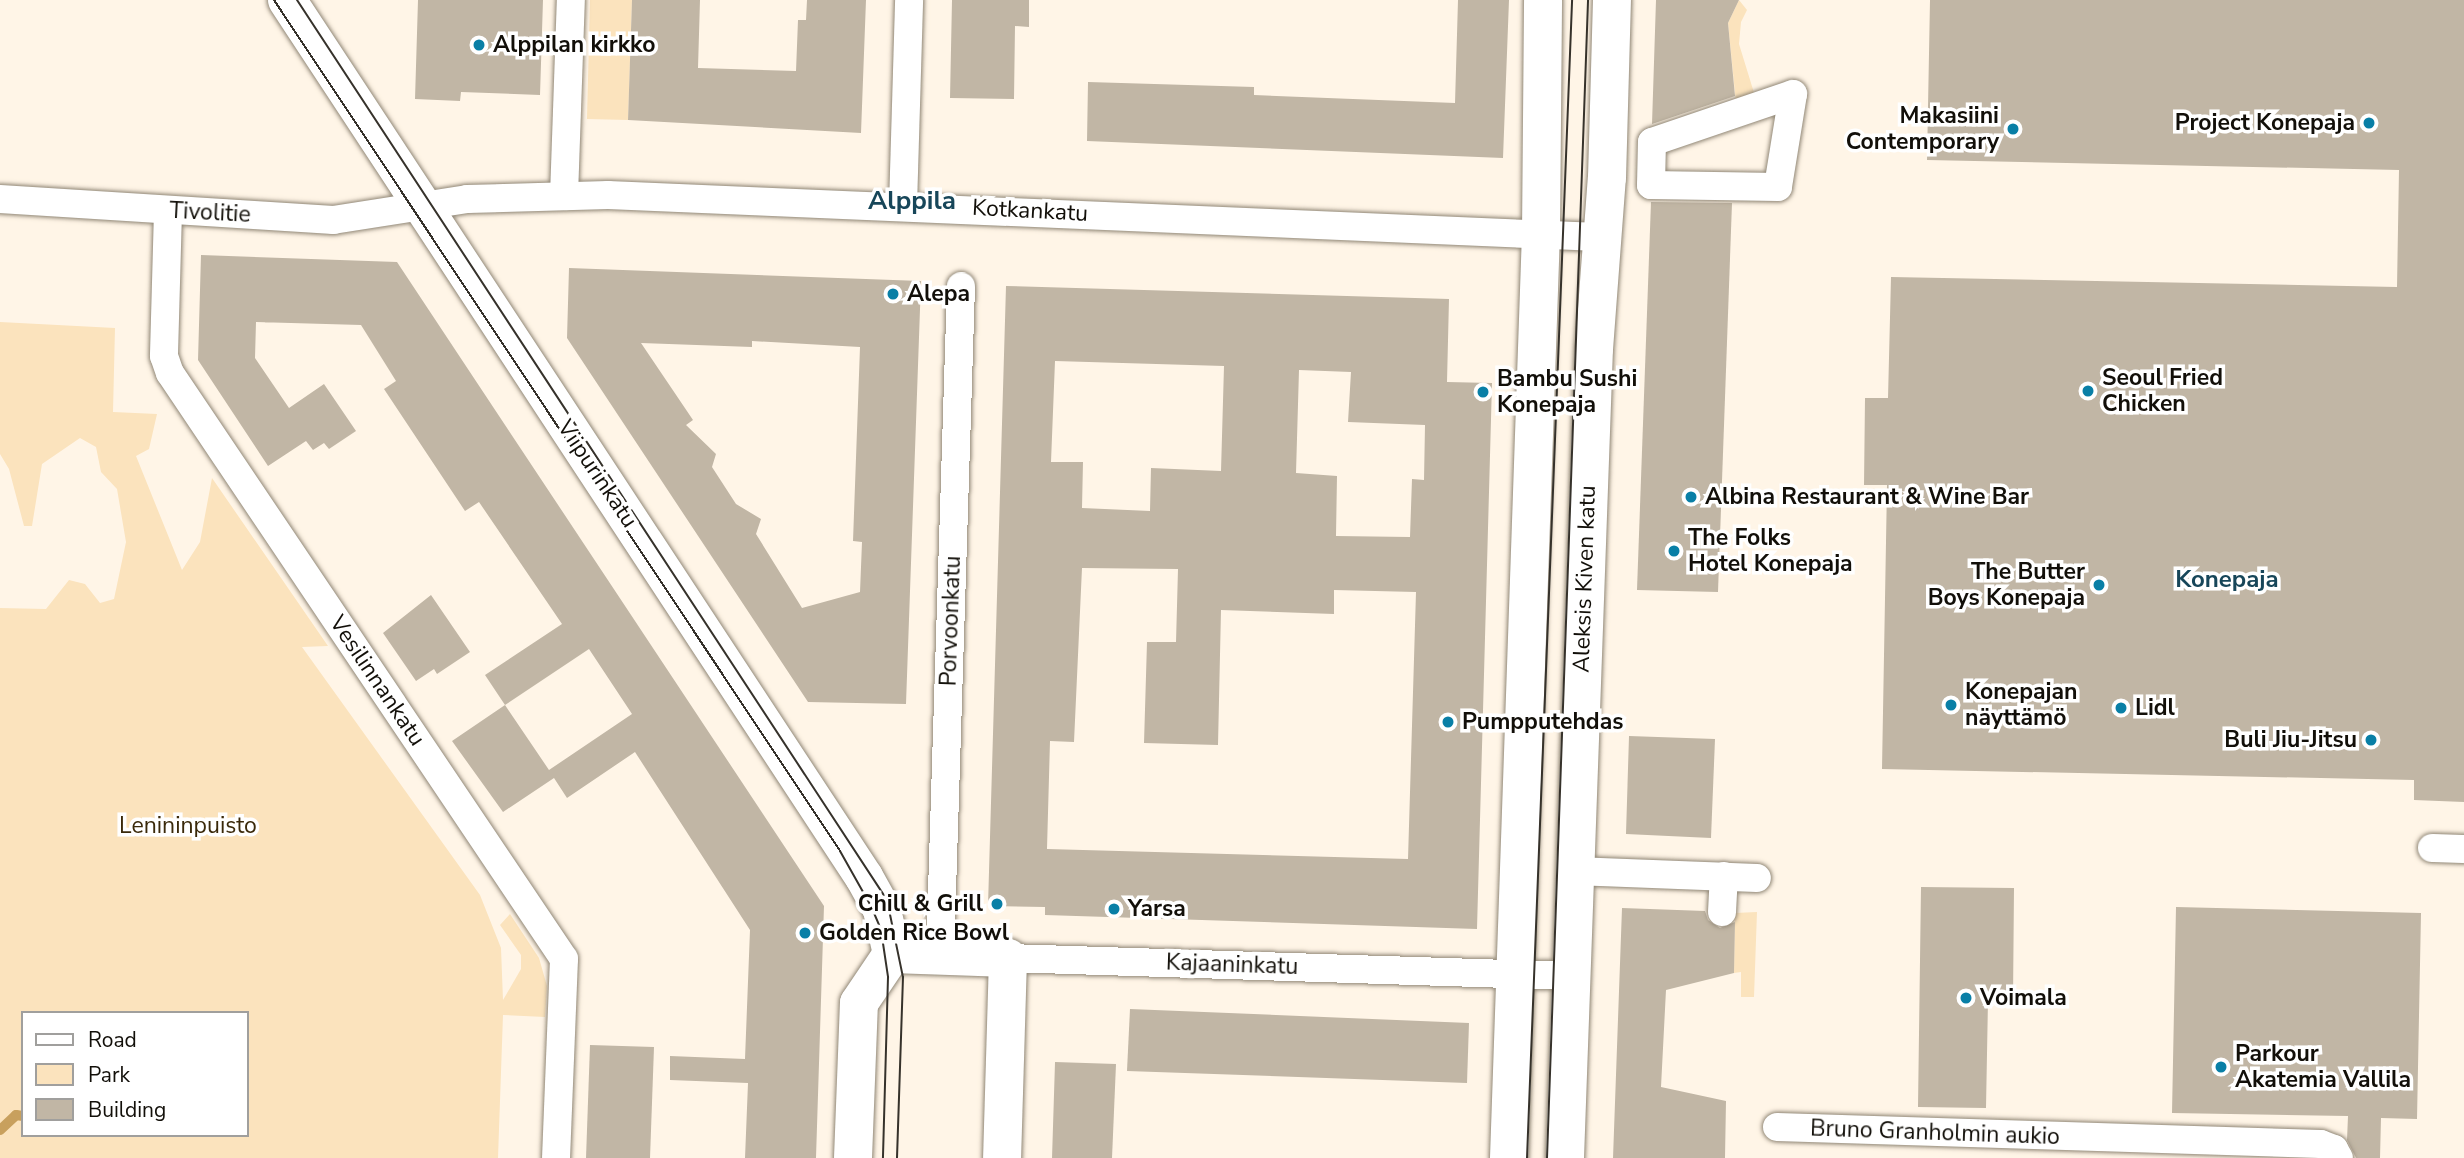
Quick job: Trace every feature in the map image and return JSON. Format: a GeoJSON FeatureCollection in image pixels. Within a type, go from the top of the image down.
{"type":"FeatureCollection","features":[{"type":"Feature","properties":{"kind":"main road","name":"Viipurinkatu"},"geometry":{"type":"LineString","coordinates":[[286,0],[864,877],[882,911],[892,954]]}},
{"type":"Feature","properties":{"kind":"main road"},"geometry":{"type":"LineString","coordinates":[[1509,1158],[1541,234],[1543,0]]}},
{"type":"Feature","properties":{"kind":"main road","name":"Aleksis Kiven katu"},"geometry":{"type":"LineString","coordinates":[[1565,1158],[1599,237],[1607,178],[1612,0]]}},
{"type":"Feature","properties":{"kind":"main road"},"geometry":{"type":"LineString","coordinates":[[853,1158],[859,1003],[892,954]]}},
{"type":"Feature","properties":{"kind":"main road","name":"Kajaaninkatu"},"geometry":{"type":"LineString","coordinates":[[892,954],[1007,958]]}},
{"type":"Feature","properties":{"kind":"main road"},"geometry":{"type":"LineString","coordinates":[[1002,1158],[1007,958]]}},
{"type":"Feature","properties":{"kind":"street"},"geometry":{"type":"LineString","coordinates":[[564,196],[571,0]]}},
{"type":"Feature","properties":{"kind":"street"},"geometry":{"type":"LineString","coordinates":[[903,206],[909,0]]}},
{"type":"Feature","properties":{"kind":"street"},"geometry":{"type":"LineString","coordinates":[[1793,94],[1778,187],[1651,185],[1652,142],[1737,113],[1793,94]]}},
{"type":"Feature","properties":{"kind":"street","name":"Kotkankatu"},"geometry":{"type":"LineString","coordinates":[[419,205],[467,199],[564,196],[903,206],[1599,237]]}},
{"type":"Feature","properties":{"kind":"street","name":"Tivolitie"},"geometry":{"type":"LineString","coordinates":[[0,199],[333,220],[419,205]]}},
{"type":"Feature","properties":{"kind":"street","name":"Vesilinnankatu"},"geometry":{"type":"LineString","coordinates":[[169,211],[164,356],[170,373],[564,960],[556,1158]]}},
{"type":"Feature","properties":{"kind":"street","name":"Porvoonkatu"},"geometry":{"type":"LineString","coordinates":[[940,955],[961,286]]}},
{"type":"Feature","properties":{"kind":"street"},"geometry":{"type":"LineString","coordinates":[[2432,848],[2464,849]]}},
{"type":"Feature","properties":{"kind":"street"},"geometry":{"type":"LineString","coordinates":[[1574,872],[1757,878]]}},
{"type":"Feature","properties":{"kind":"street"},"geometry":{"type":"LineString","coordinates":[[1722,912],[1724,876]]}},
{"type":"Feature","properties":{"kind":"street","name":"Kajaaninkatu"},"geometry":{"type":"LineString","coordinates":[[1007,958],[1571,976]]}},
{"type":"Feature","properties":{"kind":"street","name":"Bruno Granholmin aukio"},"geometry":{"type":"LineString","coordinates":[[1777,1127],[2321,1144],[2334,1149],[2339,1158]]}},
{"type":"Feature","properties":{"kind":"green space"},"geometry":{"type":"Polygon","coordinates":[[[590,0],[632,0],[628,120],[587,119],[590,0]]]}},
{"type":"Feature","properties":{"kind":"green space"},"geometry":{"type":"Polygon","coordinates":[[[1739,0],[1747,10],[1741,22],[1739,44],[1755,96],[1736,103],[1728,23],[1739,0]]]}},
{"type":"Feature","properties":{"kind":"green space","name":"Lenininpuisto"},"geometry":{"type":"Polygon","coordinates":[[[0,322],[115,328],[113,412],[157,414],[149,449],[136,456],[182,570],[200,542],[212,478],[328,646],[302,647],[480,895],[501,948],[503,1000],[521,969],[521,955],[500,925],[510,914],[539,958],[547,986],[545,1017],[503,1015],[498,1158],[0,1158],[0,608],[46,609],[69,580],[85,584],[100,603],[114,599],[126,542],[117,489],[101,472],[96,447],[80,438],[42,464],[32,526],[24,526],[9,469],[0,454],[0,322]]]}},
{"type":"Feature","properties":{"kind":"green space"},"geometry":{"type":"Polygon","coordinates":[[[1757,912],[1754,997],[1741,997],[1741,972],[1734,973],[1735,913],[1757,912]]]}},
{"type":"Feature","properties":{"kind":"building","name":"Alppilan kirkko"},"geometry":{"type":"Polygon","coordinates":[[[418,0],[543,0],[540,95],[461,92],[460,101],[415,99],[418,0]]]}},
{"type":"Feature","properties":{"kind":"building"},"geometry":{"type":"Polygon","coordinates":[[[632,0],[700,0],[698,68],[796,71],[798,20],[806,20],[807,0],[866,0],[861,133],[628,120],[632,0]]]}},
{"type":"Feature","properties":{"kind":"building"},"geometry":{"type":"Polygon","coordinates":[[[952,0],[1029,0],[1029,27],[1015,26],[1014,99],[950,98],[952,0]]]}},
{"type":"Feature","properties":{"kind":"building"},"geometry":{"type":"Polygon","coordinates":[[[1458,0],[1509,0],[1503,158],[1087,141],[1088,82],[1254,87],[1254,95],[1455,103],[1458,0]]]}},
{"type":"Feature","properties":{"kind":"building"},"geometry":{"type":"Polygon","coordinates":[[[1656,0],[1739,0],[1728,23],[1735,96],[1652,124],[1656,0]]]}},
{"type":"Feature","properties":{"kind":"building"},"geometry":{"type":"Polygon","coordinates":[[[1930,0],[2464,0],[2464,802],[2414,800],[2414,780],[1882,769],[1887,485],[1864,485],[1865,398],[1888,398],[1891,277],[2397,287],[2399,170],[1927,160],[1930,0]]]}},
{"type":"Feature","properties":{"kind":"building"},"geometry":{"type":"Polygon","coordinates":[[[1651,202],[1732,203],[1718,592],[1637,590],[1651,202]]]}},
{"type":"Feature","properties":{"kind":"building"},"geometry":{"type":"Polygon","coordinates":[[[201,255],[397,262],[824,906],[816,1158],[745,1158],[748,1083],[670,1080],[670,1056],[745,1059],[750,930],[635,752],[567,798],[554,778],[503,812],[452,741],[505,705],[485,675],[562,624],[479,502],[465,511],[384,389],[396,381],[361,325],[256,322],[255,358],[289,408],[324,384],[356,431],[329,449],[324,443],[313,450],[306,441],[268,466],[198,360],[201,255]],[[589,649],[505,705],[549,770],[632,714],[589,649]]]}},
{"type":"Feature","properties":{"kind":"building"},"geometry":{"type":"Polygon","coordinates":[[[569,268],[921,281],[906,704],[808,702],[567,338],[569,268]],[[752,341],[752,347],[641,343],[693,420],[686,425],[716,454],[712,467],[736,504],[761,519],[756,534],[802,608],[860,592],[862,542],[853,541],[860,347],[752,341]]]}},
{"type":"Feature","properties":{"kind":"building"},"geometry":{"type":"Polygon","coordinates":[[[1006,286],[1449,299],[1447,382],[1492,383],[1477,929],[1045,915],[1045,907],[988,906],[1006,286]],[[1055,361],[1051,462],[1083,462],[1082,508],[1150,511],[1151,468],[1221,471],[1224,366],[1055,361]],[[1299,370],[1296,473],[1337,476],[1336,536],[1410,537],[1412,479],[1424,480],[1425,425],[1348,422],[1351,372],[1299,370]],[[1082,568],[1074,742],[1050,741],[1047,849],[1408,859],[1416,592],[1334,590],[1334,614],[1221,610],[1218,745],[1144,743],[1147,642],[1176,642],[1178,569],[1082,568]]]}},
{"type":"Feature","properties":{"kind":"building"},"geometry":{"type":"Polygon","coordinates":[[[431,595],[470,652],[437,674],[434,669],[416,681],[383,633],[431,595]]]}},
{"type":"Feature","properties":{"kind":"building"},"geometry":{"type":"Polygon","coordinates":[[[1629,736],[1715,739],[1711,838],[1626,834],[1629,736]]]}},
{"type":"Feature","properties":{"kind":"building","name":"Voimala"},"geometry":{"type":"Polygon","coordinates":[[[1921,887],[2014,888],[2013,1000],[1988,1000],[1986,1108],[1918,1107],[1921,887]]]}},
{"type":"Feature","properties":{"kind":"building"},"geometry":{"type":"Polygon","coordinates":[[[2176,907],[2421,913],[2417,1119],[2381,1118],[2380,1158],[2356,1158],[2347,1140],[2348,1116],[2172,1113],[2176,907]]]}},
{"type":"Feature","properties":{"kind":"building"},"geometry":{"type":"Polygon","coordinates":[[[1622,908],[1705,911],[1708,920],[1720,928],[1735,922],[1734,973],[1666,990],[1661,1087],[1726,1101],[1725,1158],[1613,1158],[1622,908]]]}},
{"type":"Feature","properties":{"kind":"building"},"geometry":{"type":"Polygon","coordinates":[[[1130,1009],[1469,1023],[1467,1083],[1127,1071],[1130,1009]]]}},
{"type":"Feature","properties":{"kind":"building"},"geometry":{"type":"Polygon","coordinates":[[[590,1045],[654,1047],[650,1158],[586,1158],[590,1045]]]}},
{"type":"Feature","properties":{"kind":"building"},"geometry":{"type":"Polygon","coordinates":[[[1055,1062],[1116,1064],[1112,1158],[1052,1158],[1055,1062]]]}},
{"type":"Feature","properties":{"kind":"waterway"},"geometry":{"type":"LineString","coordinates":[[0,1130],[16,1115],[21,1116]]}},
{"type":"Feature","properties":{"kind":"tram line"},"geometry":{"type":"LineString","coordinates":[[274,0],[840,851],[871,906],[881,930],[888,977],[883,1158]]}},
{"type":"Feature","properties":{"kind":"tram line"},"geometry":{"type":"LineString","coordinates":[[297,0],[887,900],[903,977],[897,1158]]}},
{"type":"Feature","properties":{"kind":"tram line"},"geometry":{"type":"LineString","coordinates":[[1527,1158],[1572,0]]}},
{"type":"Feature","properties":{"kind":"tram line"},"geometry":{"type":"LineString","coordinates":[[1547,1158],[1588,0]]}},
{"type":"Feature","properties":{"kind":"place","name":"Alppilan kirkko"},"geometry":{"type":"Point","coordinates":[479,45]}},
{"type":"Feature","properties":{"kind":"place","name":"Project Konepaja"},"geometry":{"type":"Point","coordinates":[2369,123]}},
{"type":"Feature","properties":{"kind":"place","name":"Makasiini Contemporary"},"geometry":{"type":"Point","coordinates":[2013,129]}},
{"type":"Feature","properties":{"kind":"place","name":"Alepa"},"geometry":{"type":"Point","coordinates":[893,294]}},
{"type":"Feature","properties":{"kind":"place","name":"Seoul Fried Chicken"},"geometry":{"type":"Point","coordinates":[2088,391]}},
{"type":"Feature","properties":{"kind":"place","name":"Bambu Sushi Konepaja"},"geometry":{"type":"Point","coordinates":[1483,392]}},
{"type":"Feature","properties":{"kind":"place","name":"Albina Restaurant & Wine Bar"},"geometry":{"type":"Point","coordinates":[1691,497]}},
{"type":"Feature","properties":{"kind":"place","name":"The Folks Hotel Konepaja"},"geometry":{"type":"Point","coordinates":[1674,551]}},
{"type":"Feature","properties":{"kind":"place","name":"The Butter Boys Konepaja"},"geometry":{"type":"Point","coordinates":[2099,585]}},
{"type":"Feature","properties":{"kind":"place","name":"Konepajan näyttämö"},"geometry":{"type":"Point","coordinates":[1951,705]}},
{"type":"Feature","properties":{"kind":"place","name":"Lidl"},"geometry":{"type":"Point","coordinates":[2121,708]}},
{"type":"Feature","properties":{"kind":"place","name":"Pumpputehdas"},"geometry":{"type":"Point","coordinates":[1448,722]}},
{"type":"Feature","properties":{"kind":"place","name":"Buli Jiu-Jitsu"},"geometry":{"type":"Point","coordinates":[2371,740]}},
{"type":"Feature","properties":{"kind":"place","name":"Chill & Grill"},"geometry":{"type":"Point","coordinates":[997,904]}},
{"type":"Feature","properties":{"kind":"place","name":"Yarsa"},"geometry":{"type":"Point","coordinates":[1114,909]}},
{"type":"Feature","properties":{"kind":"place","name":"Golden Rice Bowl"},"geometry":{"type":"Point","coordinates":[805,933]}},
{"type":"Feature","properties":{"kind":"place","name":"Voimala"},"geometry":{"type":"Point","coordinates":[1966,998]}},
{"type":"Feature","properties":{"kind":"place","name":"Parkour Akatemia Vallila"},"geometry":{"type":"Point","coordinates":[2221,1067]}},
{"type":"Feature","properties":{"kind":"district","name":"Alppila"},"geometry":{"type":"Point","coordinates":[912,201]}},
{"type":"Feature","properties":{"kind":"district","name":"Konepaja"},"geometry":{"type":"Point","coordinates":[2227,580]}}]}
